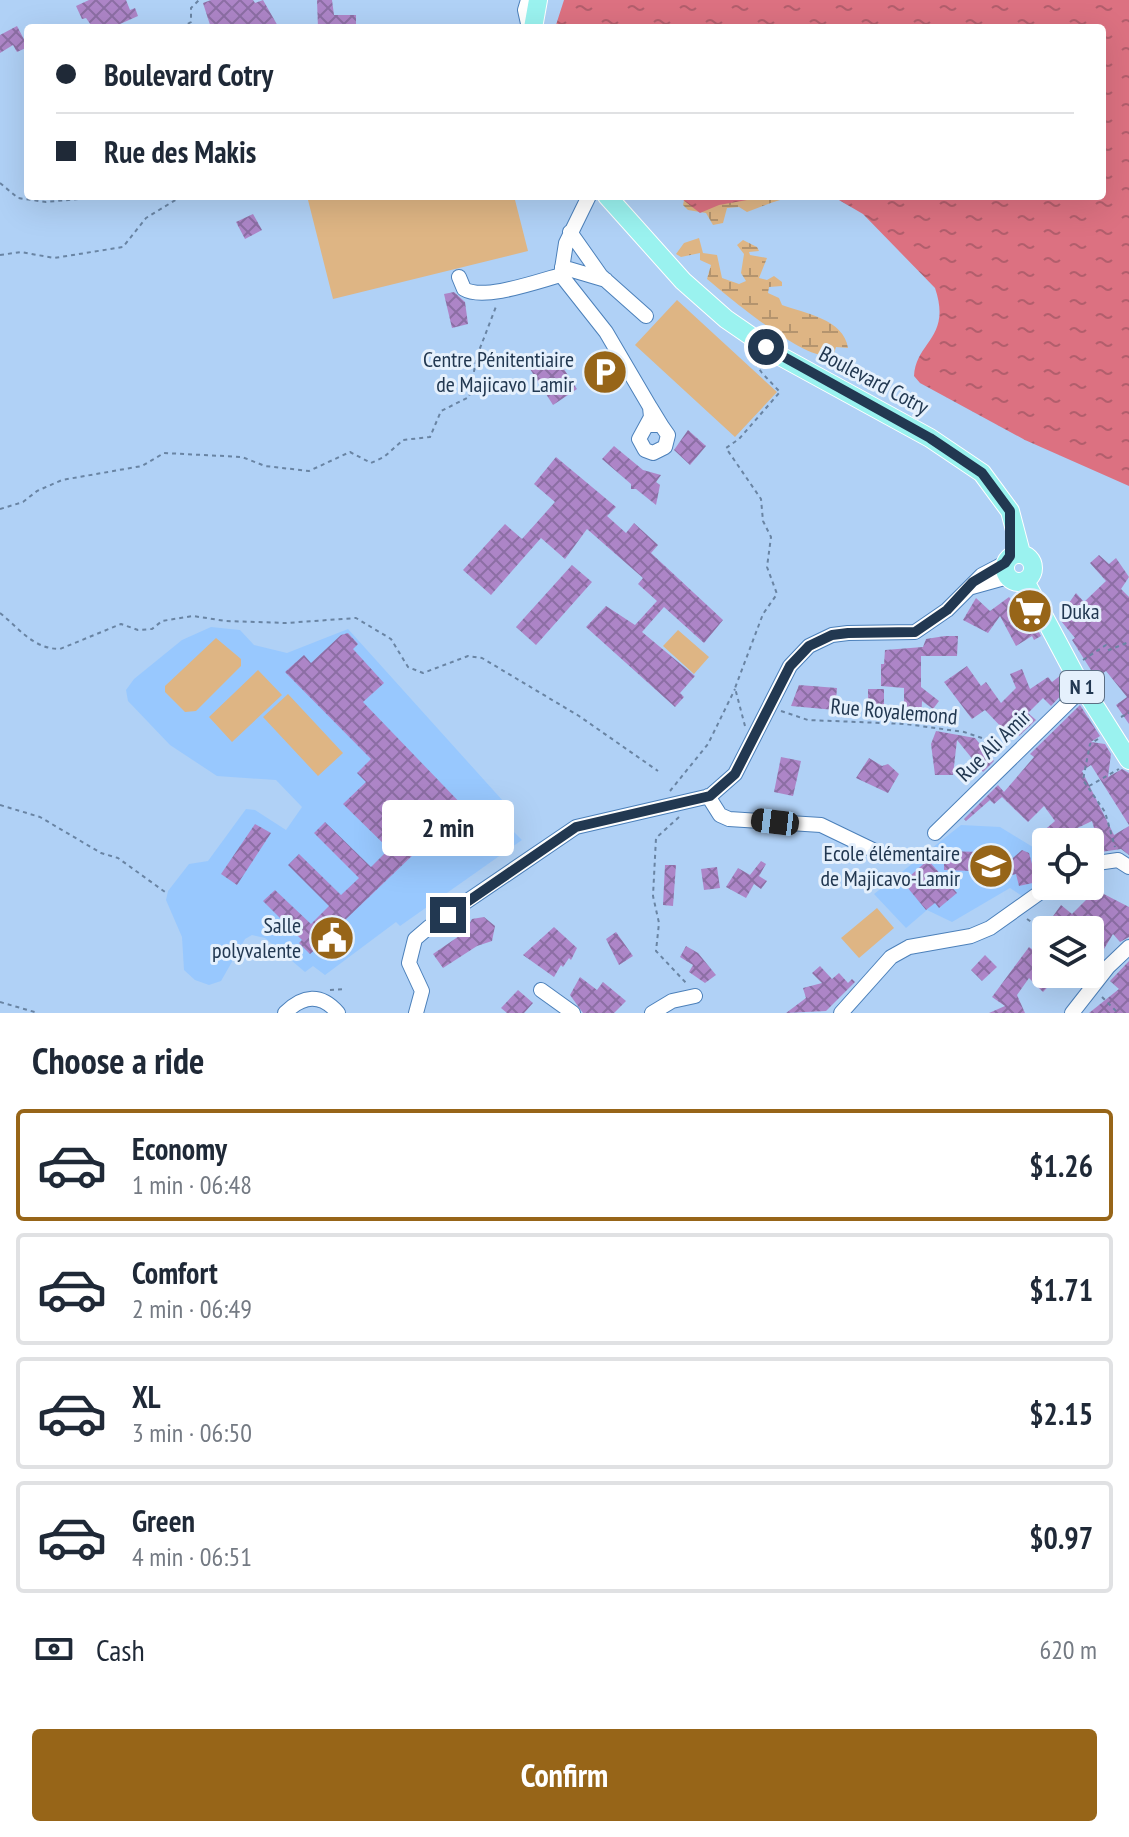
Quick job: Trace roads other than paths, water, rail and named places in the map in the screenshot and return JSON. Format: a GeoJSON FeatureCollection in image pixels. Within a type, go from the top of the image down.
{"type":"FeatureCollection","features":[{"type":"Feature","properties":{"kind":"main road"},"geometry":{"type":"LineString","coordinates":[[532,24],[538,0]]}},
{"type":"Feature","properties":{"kind":"main road","name":"Boulevard Cotry"},"geometry":{"type":"LineString","coordinates":[[611,200],[683,281],[752,337],[968,462],[994,487],[1010,511],[1017,567]]}},
{"type":"Feature","properties":{"kind":"main road","name":"N 1"},"geometry":{"type":"LineString","coordinates":[[1017,567],[1083,688],[1113,725],[1129,761]]}},
{"type":"Feature","properties":{"kind":"street"},"geometry":{"type":"LineString","coordinates":[[528,0],[525,10],[530,24]]}},
{"type":"Feature","properties":{"kind":"street"},"geometry":{"type":"LineString","coordinates":[[587,200],[570,232],[562,271],[606,332],[650,407],[654,425]]}},
{"type":"Feature","properties":{"kind":"street"},"geometry":{"type":"LineString","coordinates":[[570,232],[606,280],[646,316]]}},
{"type":"Feature","properties":{"kind":"street"},"geometry":{"type":"LineString","coordinates":[[459,277],[467,292],[498,291],[562,271],[606,280]]}},
{"type":"Feature","properties":{"kind":"street"},"geometry":{"type":"LineString","coordinates":[[416,1013],[422,991],[409,963],[415,939],[576,827],[708,796],[735,774],[798,655],[819,640],[848,633],[915,632],[947,610],[982,575],[1017,567]]}},
{"type":"Feature","properties":{"kind":"street","name":"Rue Ali Amir"},"geometry":{"type":"LineString","coordinates":[[935,833],[1083,688]]}},
{"type":"Feature","properties":{"kind":"street"},"geometry":{"type":"LineString","coordinates":[[708,796],[720,815],[729,819],[821,825],[877,852]]}},
{"type":"Feature","properties":{"kind":"street"},"geometry":{"type":"LineString","coordinates":[[841,1013],[891,957],[909,947],[971,936],[990,928],[1032,898]]}},
{"type":"Feature","properties":{"kind":"street"},"geometry":{"type":"LineString","coordinates":[[1072,1013],[1129,947]]}},
{"type":"Feature","properties":{"kind":"street"},"geometry":{"type":"LineString","coordinates":[[541,990],[573,1013]]}},
{"type":"Feature","properties":{"kind":"street"},"geometry":{"type":"LineString","coordinates":[[652,1013],[672,1001],[695,996]]}},
{"type":"Feature","properties":{"kind":"street"},"geometry":{"type":"LineString","coordinates":[[285,1013],[298,1001],[312,998],[328,1001],[338,1013]]}},
{"type":"Feature","properties":{"kind":"water"},"geometry":{"type":"Polygon","coordinates":[[[564,0],[1129,0],[1129,486],[1025,440],[920,383],[914,376],[916,364],[932,338],[939,318],[935,288],[863,214],[839,200],[1106,200],[1106,24],[556,24],[564,0]]]}},
{"type":"Feature","properties":{"kind":"water"},"geometry":{"type":"Polygon","coordinates":[[[683,200],[747,200],[719,205],[700,213],[683,200]]]}},
{"type":"Feature","properties":{"kind":"place","name":"Centre Pénitentiaire de Majicavo Lamir"},"geometry":{"type":"Point","coordinates":[605,372]}},
{"type":"Feature","properties":{"kind":"place","name":"Duka"},"geometry":{"type":"Point","coordinates":[1030,611]}},
{"type":"Feature","properties":{"kind":"place","name":"Ecole élémentaire de Majicavo-Lamir"},"geometry":{"type":"Point","coordinates":[991,866]}},
{"type":"Feature","properties":{"kind":"place","name":"Salle polyvalente"},"geometry":{"type":"Point","coordinates":[332,938]}}]}
